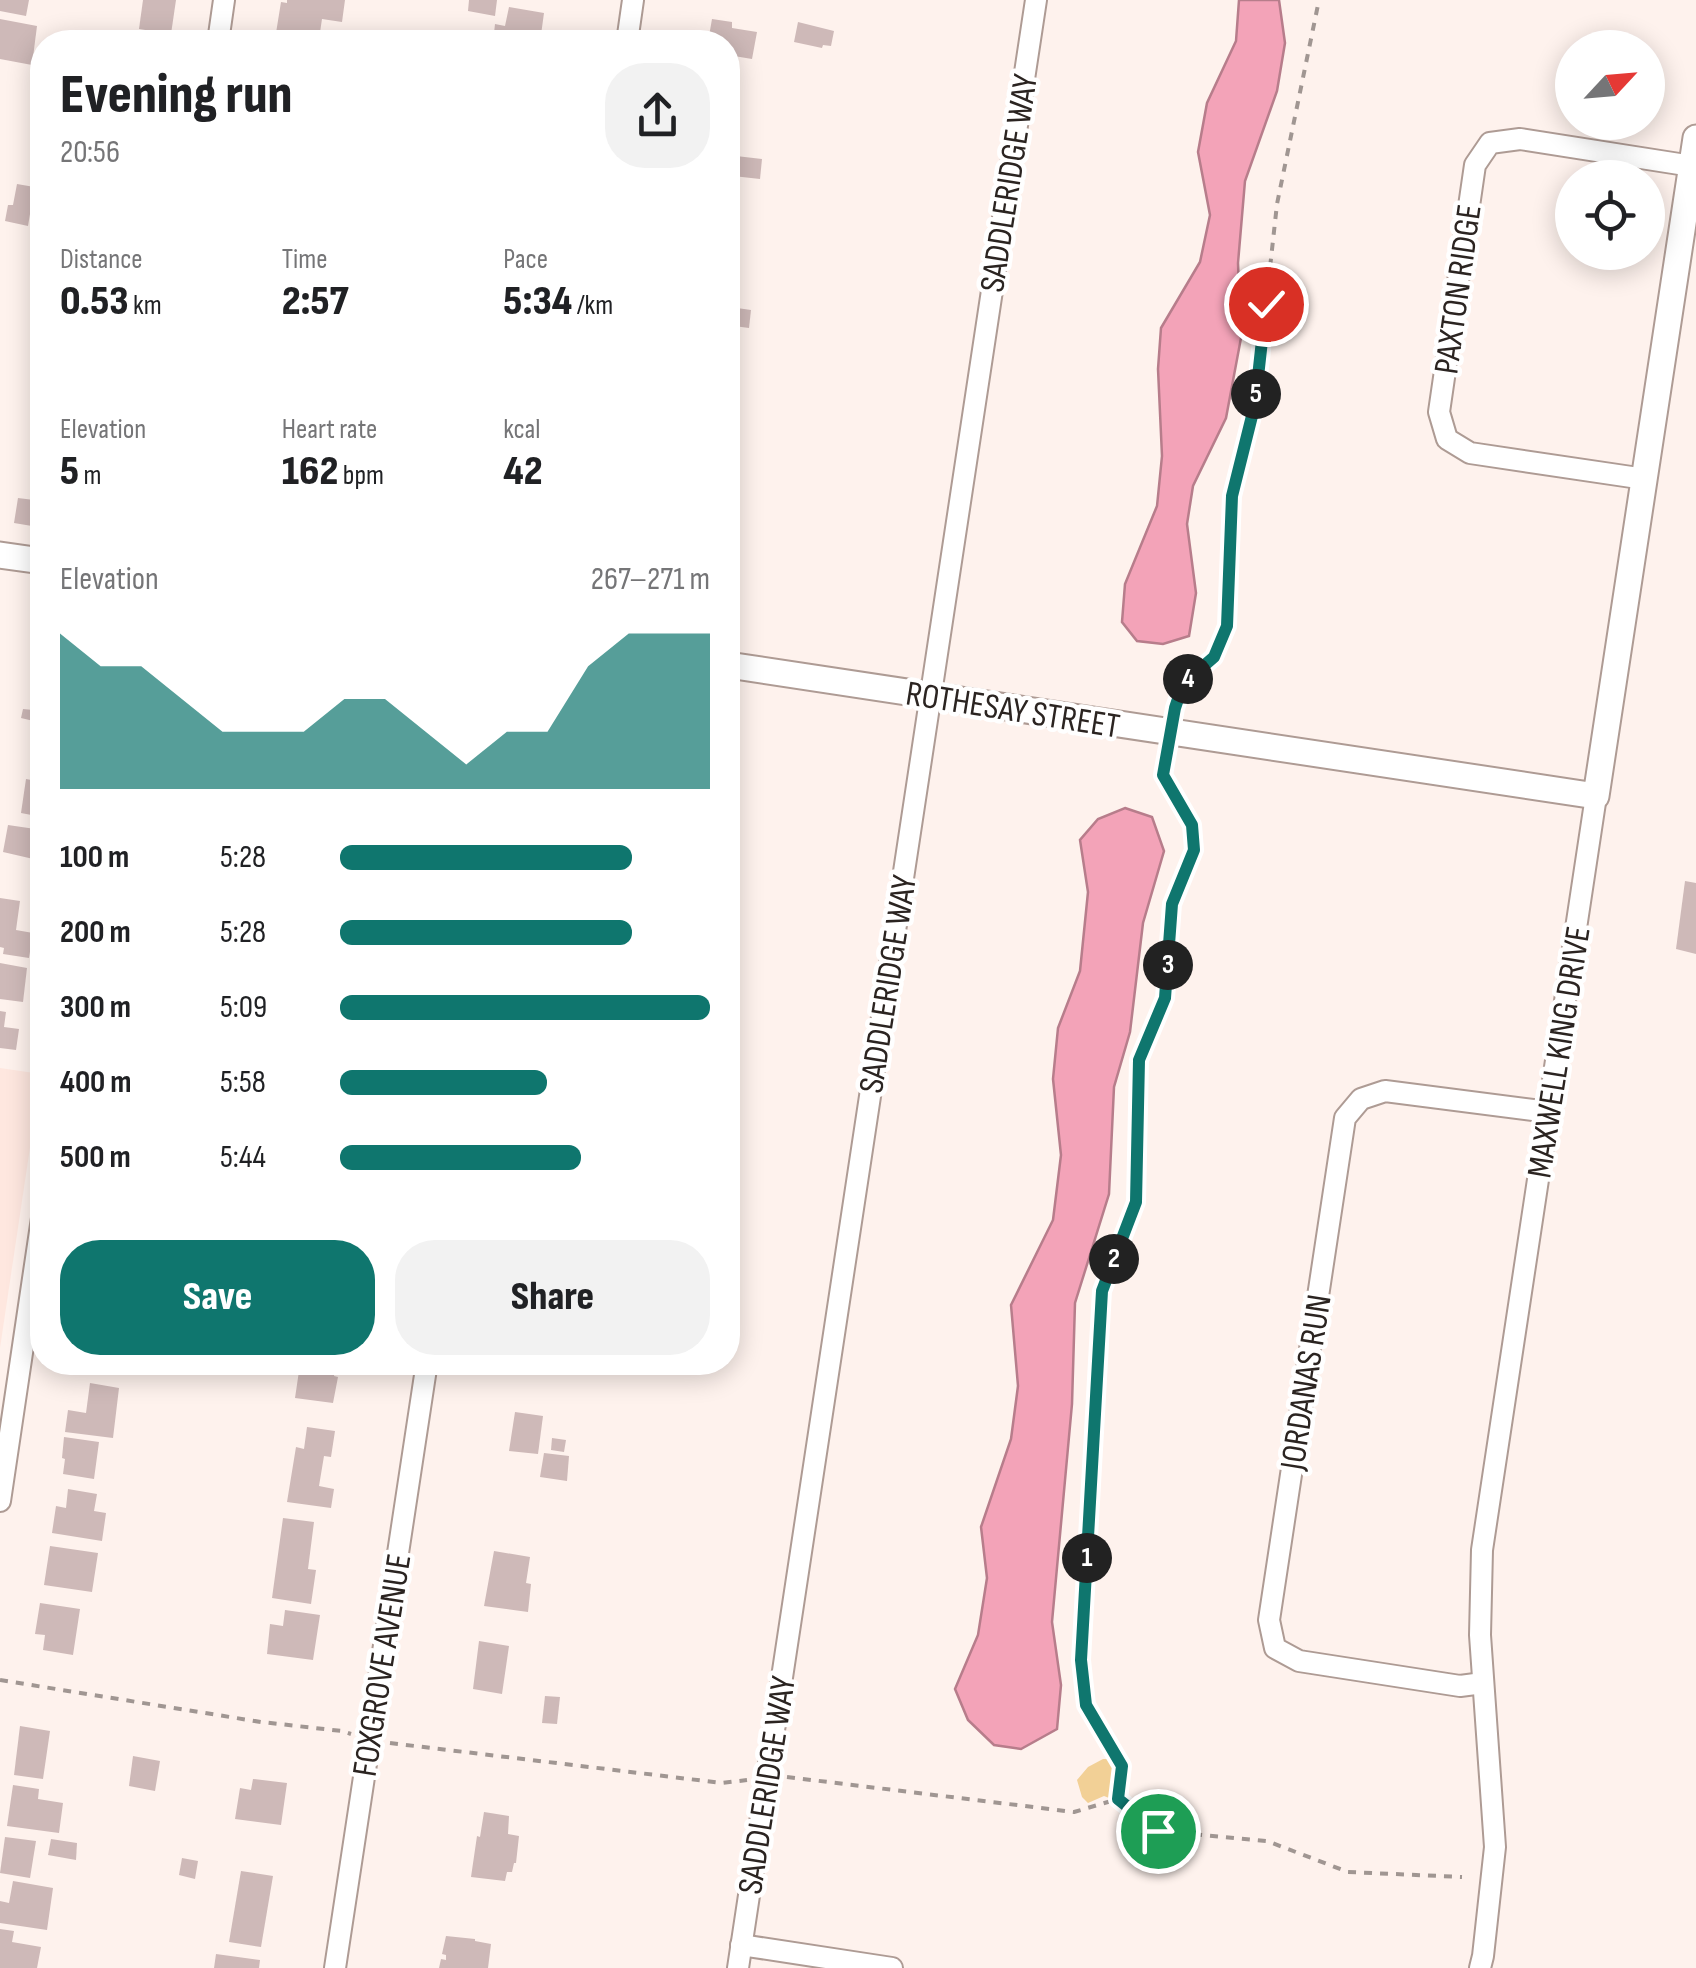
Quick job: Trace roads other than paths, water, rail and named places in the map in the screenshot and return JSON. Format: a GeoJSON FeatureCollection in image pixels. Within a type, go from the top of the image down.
{"type":"FeatureCollection","features":[{"type":"Feature","properties":{"kind":"street"},"geometry":{"type":"LineString","coordinates":[[220,30],[224,0]]}},
{"type":"Feature","properties":{"kind":"street"},"geometry":{"type":"LineString","coordinates":[[629,30],[634,0]]}},
{"type":"Feature","properties":{"kind":"street","name":"SADDLERIDGE WAY"},"geometry":{"type":"LineString","coordinates":[[738,1968],[1036,0]]}},
{"type":"Feature","properties":{"kind":"street","name":"PAXTON RIDGE"},"geometry":{"type":"LineString","coordinates":[[1645,479],[1470,454],[1447,439],[1439,412],[1475,164],[1490,143],[1520,138],[1692,166]]}},
{"type":"Feature","properties":{"kind":"street","name":"MAXWELL KING DRIVE"},"geometry":{"type":"LineString","coordinates":[[1480,1968],[1495,1847],[1480,1635],[1482,1550],[1696,138]]}},
{"type":"Feature","properties":{"kind":"street"},"geometry":{"type":"LineString","coordinates":[[0,555],[30,559]]}},
{"type":"Feature","properties":{"kind":"street","name":"ROTHESAY STREET"},"geometry":{"type":"LineString","coordinates":[[740,667],[1596,796]]}},
{"type":"Feature","properties":{"kind":"street","name":"JORDANAS RUN"},"geometry":{"type":"LineString","coordinates":[[1483,1684],[1460,1686],[1299,1661],[1274,1648],[1269,1620],[1345,1118],[1360,1098],[1385,1091],[1548,1112]]}},
{"type":"Feature","properties":{"kind":"street"},"geometry":{"type":"LineString","coordinates":[[0,1500],[30,1299]]}},
{"type":"Feature","properties":{"kind":"street","name":"FOXGROVE AVENUE"},"geometry":{"type":"LineString","coordinates":[[336,1968],[425,1375]]}},
{"type":"Feature","properties":{"kind":"street"},"geometry":{"type":"LineString","coordinates":[[742,1945],[892,1968]]}}]}
